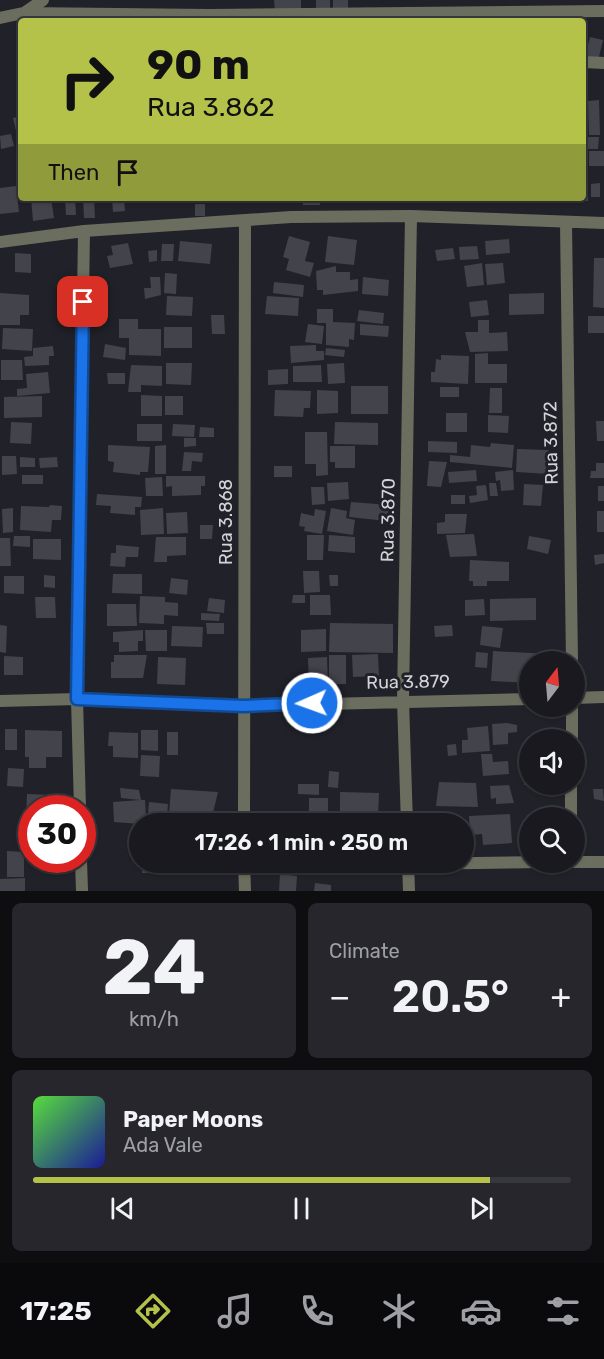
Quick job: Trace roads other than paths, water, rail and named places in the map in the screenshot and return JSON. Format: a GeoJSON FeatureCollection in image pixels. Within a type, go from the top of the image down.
{"type":"FeatureCollection","features":[{"type":"Feature","properties":{"kind":"street"},"geometry":{"type":"LineString","coordinates":[[23,14],[43,0]]}},
{"type":"Feature","properties":{"kind":"street"},"geometry":{"type":"LineString","coordinates":[[365,11],[378,18]]}},
{"type":"Feature","properties":{"kind":"street"},"geometry":{"type":"LineString","coordinates":[[0,18],[23,14],[209,15],[365,11],[604,11]]}},
{"type":"Feature","properties":{"kind":"street"},"geometry":{"type":"LineString","coordinates":[[586,62],[604,63]]}},
{"type":"Feature","properties":{"kind":"street"},"geometry":{"type":"LineString","coordinates":[[0,242],[84,231],[244,220],[411,216],[604,223]]}},
{"type":"Feature","properties":{"kind":"street","name":"Rua 3.870"},"geometry":{"type":"LineString","coordinates":[[407,813],[403,700],[411,216]]}},
{"type":"Feature","properties":{"kind":"street","name":"Rua 3.868"},"geometry":{"type":"LineString","coordinates":[[244,220],[244,813]]}},
{"type":"Feature","properties":{"kind":"street","name":"Rua 3.872"},"geometry":{"type":"LineString","coordinates":[[566,223],[572,651]]}},
{"type":"Feature","properties":{"kind":"street"},"geometry":{"type":"LineString","coordinates":[[80,795],[77,699],[84,231]]}},
{"type":"Feature","properties":{"kind":"street"},"geometry":{"type":"LineString","coordinates":[[585,698],[604,698]]}},
{"type":"Feature","properties":{"kind":"street","name":"Rua 3.879"},"geometry":{"type":"LineString","coordinates":[[0,701],[77,699],[243,706],[403,700],[519,699]]}},
{"type":"Feature","properties":{"kind":"street"},"geometry":{"type":"LineString","coordinates":[[474,863],[519,862]]}},
{"type":"Feature","properties":{"kind":"street"},"geometry":{"type":"LineString","coordinates":[[585,862],[604,862]]}},
{"type":"Feature","properties":{"kind":"street"},"geometry":{"type":"LineString","coordinates":[[81,873],[82,891]]}},
{"type":"Feature","properties":{"kind":"street"},"geometry":{"type":"LineString","coordinates":[[244,873],[245,891]]}},
{"type":"Feature","properties":{"kind":"street"},"geometry":{"type":"LineString","coordinates":[[408,873],[409,891]]}}]}
